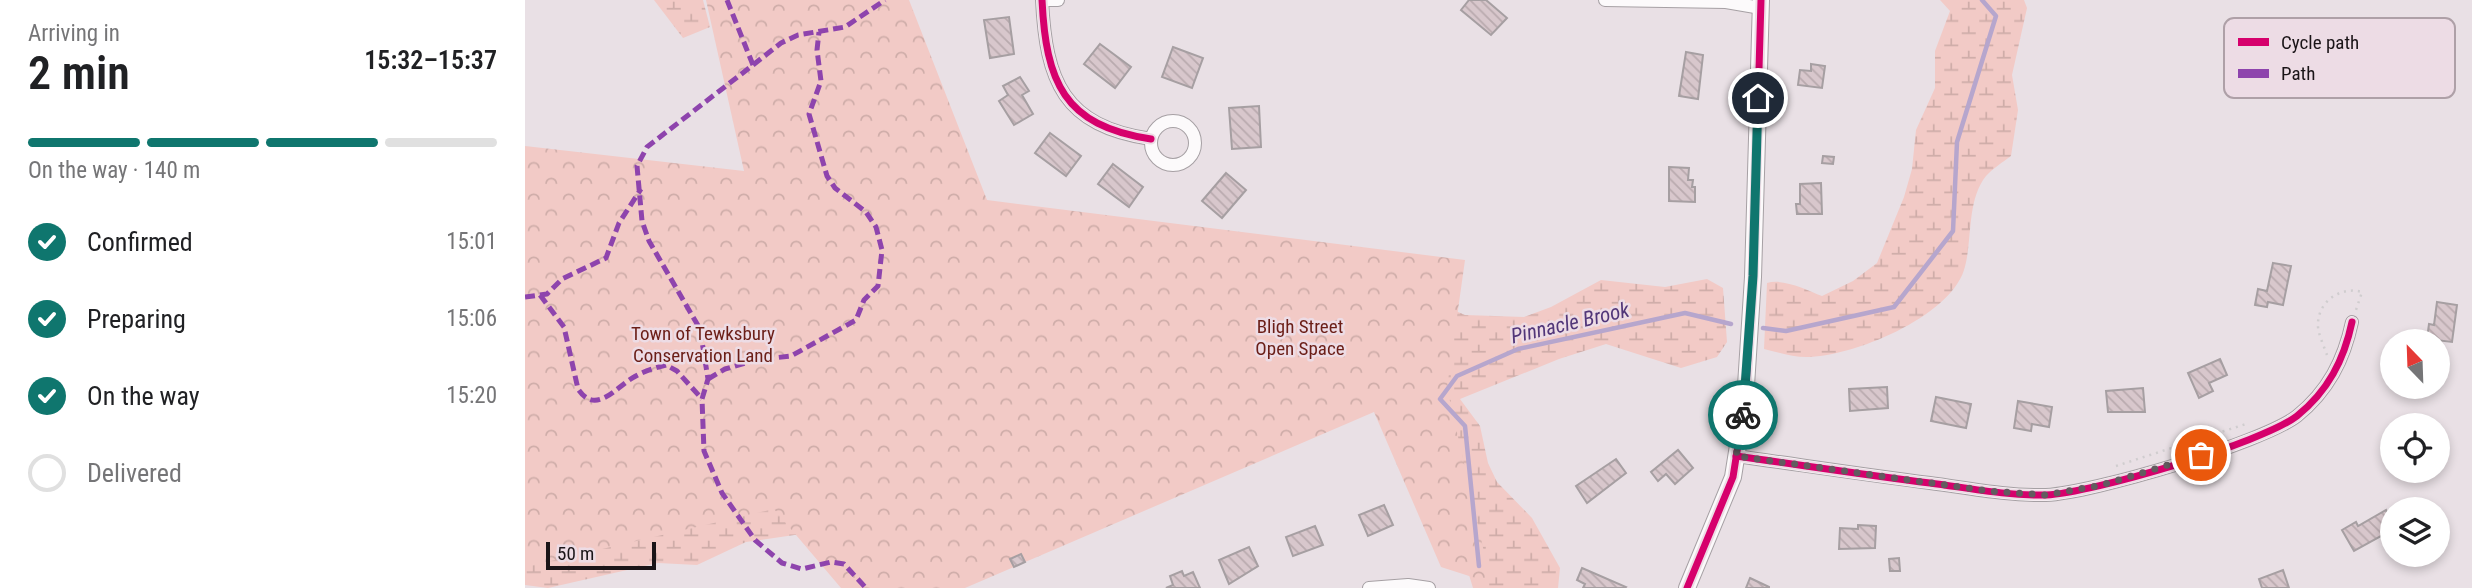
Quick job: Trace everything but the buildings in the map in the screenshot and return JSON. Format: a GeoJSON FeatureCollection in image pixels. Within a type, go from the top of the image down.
{"type":"FeatureCollection","features":[{"type":"Feature","properties":{"kind":"street"},"geometry":{"type":"LineString","coordinates":[[1058,0],[1044,0],[1046,53],[1061,89],[1081,112],[1100,126],[1151,139]]}},
{"type":"Feature","properties":{"kind":"street"},"geometry":{"type":"LineString","coordinates":[[1605,0],[1761,4],[1747,359],[1736,456],[1733,477],[1715,527],[1687,588]]}},
{"type":"Feature","properties":{"kind":"street"},"geometry":{"type":"LineString","coordinates":[[1736,456],[1989,491],[2046,495],[2083,490],[2228,447],[2288,422],[2305,408],[2338,369],[2352,322]]}},
{"type":"Feature","properties":{"kind":"street"},"geometry":{"type":"LineString","coordinates":[[1370,588],[1408,585],[1429,588]]}},
{"type":"Feature","properties":{"kind":"path"},"geometry":{"type":"LineString","coordinates":[[2328,359],[2318,323],[2325,303],[2339,292],[2362,292],[2352,322]]}},
{"type":"Feature","properties":{"kind":"path"},"geometry":{"type":"LineString","coordinates":[[2109,468],[2252,422]]}},
{"type":"Feature","properties":{"kind":"green space"},"geometry":{"type":"Polygon","coordinates":[[[654,0],[703,0],[710,27],[683,38],[654,0]]]}},
{"type":"Feature","properties":{"kind":"green space","name":"Town of Tewksbury Conservation Land"},"geometry":{"type":"Polygon","coordinates":[[[706,0],[909,0],[987,200],[1465,260],[1447,388],[1491,583],[1441,567],[1374,412],[965,588],[841,588],[774,509],[525,567],[525,146],[744,171],[706,0]]]}},
{"type":"Feature","properties":{"kind":"green space"},"geometry":{"type":"Polygon","coordinates":[[[1940,0],[2024,0],[2027,8],[2012,75],[2018,110],[2011,156],[1988,173],[1975,197],[1964,270],[1955,287],[1940,303],[1920,318],[1873,342],[1826,355],[1806,357],[1764,349],[1767,283],[1787,283],[1822,296],[1853,281],[1877,263],[1904,197],[1912,169],[1916,130],[1935,88],[1935,51],[1950,11],[1940,0]]]}},
{"type":"Feature","properties":{"kind":"green space","name":"Bligh Street Open Space"},"geometry":{"type":"Polygon","coordinates":[[[1707,279],[1723,288],[1727,342],[1717,357],[1681,368],[1606,344],[1559,359],[1460,399],[1480,426],[1488,463],[1497,482],[1532,518],[1560,568],[1558,588],[1473,588],[1462,552],[1389,376],[808,533],[746,542],[697,565],[658,563],[548,588],[525,585],[525,486],[1396,285],[1465,315],[1524,317],[1551,307],[1601,280],[1665,287],[1707,279]]]}},
{"type":"Feature","properties":{"kind":"waterway","name":"Pinnacle Brook"},"geometry":{"type":"LineString","coordinates":[[1763,328],[1786,331],[1894,307],[1953,231],[1957,142],[1996,16],[1982,0]]}},
{"type":"Feature","properties":{"kind":"waterway","name":"Pinnacle Brook"},"geometry":{"type":"LineString","coordinates":[[1479,566],[1465,426],[1440,399],[1457,376],[1518,349],[1685,313],[1731,324]]}},
{"type":"Feature","properties":{"kind":"marked path"},"geometry":{"type":"LineString","coordinates":[[727,0],[753,65],[647,147],[637,166],[642,221],[649,241],[700,329],[708,379],[702,399],[704,451],[722,493],[755,540],[782,563],[802,569],[831,562],[844,564],[866,588]]}},
{"type":"Feature","properties":{"kind":"marked path"},"geometry":{"type":"LineString","coordinates":[[753,65],[781,43],[798,35],[845,27],[885,0]]}},
{"type":"Feature","properties":{"kind":"marked path"},"geometry":{"type":"LineString","coordinates":[[708,379],[725,369],[756,360],[791,356],[856,320],[864,300],[878,286],[882,250],[876,227],[866,212],[835,188],[827,176],[809,114],[821,81],[817,50],[819,32]]}},
{"type":"Feature","properties":{"kind":"marked path"},"geometry":{"type":"LineString","coordinates":[[525,297],[547,294],[562,279],[606,258],[619,223],[641,189]]}},
{"type":"Feature","properties":{"kind":"marked path"},"geometry":{"type":"LineString","coordinates":[[540,295],[564,327],[578,389],[585,397],[599,400],[638,375],[666,365],[677,371],[702,399]]}},
{"type":"Feature","properties":{"kind":"cycle path"},"geometry":{"type":"LineString","coordinates":[[1042,0],[1048,54],[1065,95],[1079,111],[1097,123],[1121,133],[1151,139]]}},
{"type":"Feature","properties":{"kind":"cycle path"},"geometry":{"type":"LineString","coordinates":[[1687,588],[1733,477],[1745,401],[1753,277],[1761,0]]}},
{"type":"Feature","properties":{"kind":"cycle path"},"geometry":{"type":"LineString","coordinates":[[1736,456],[2017,494],[2046,495],[2100,486],[2214,452],[2278,427],[2297,416],[2318,396],[2333,374],[2352,322]]}},
{"type":"Feature","properties":{"kind":"way so far"},"geometry":{"type":"LineString","coordinates":[[1743,415],[1736,456],[2027,495],[2064,494],[2083,490],[2201,455]]}},
{"type":"Feature","properties":{"kind":"route"},"geometry":{"type":"LineString","coordinates":[[1743,415],[1753,276],[1758,98]]}}]}
